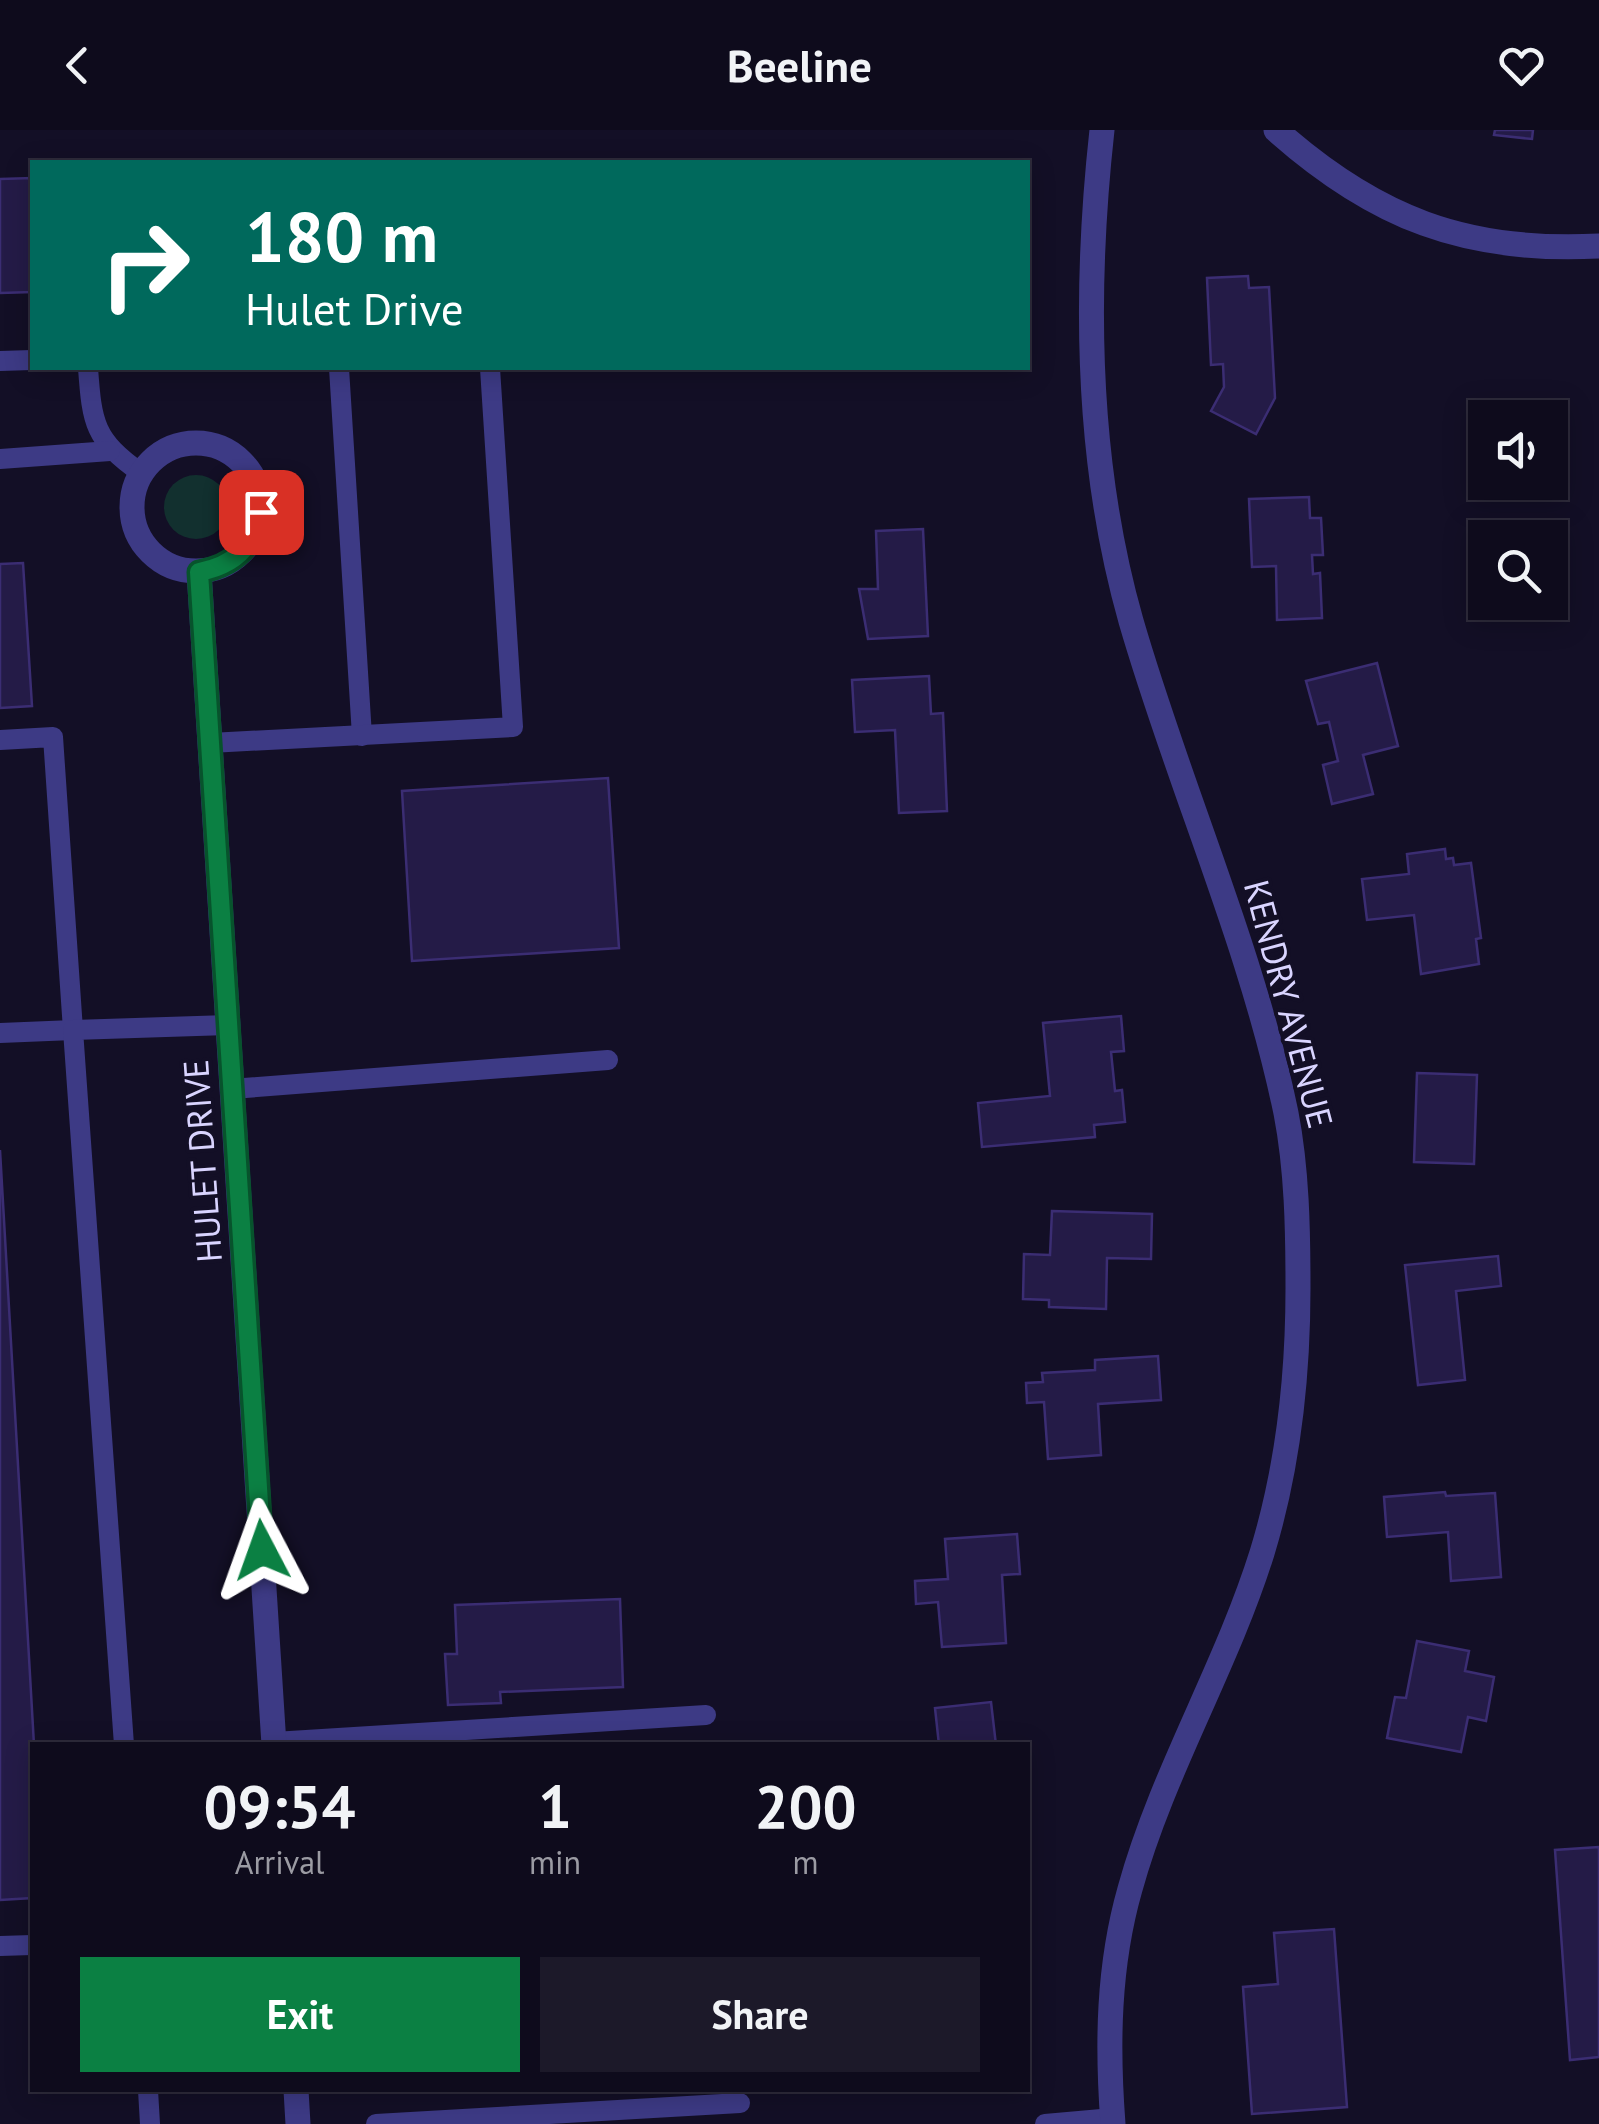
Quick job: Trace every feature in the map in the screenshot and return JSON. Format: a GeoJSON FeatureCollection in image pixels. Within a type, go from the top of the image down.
{"type":"FeatureCollection","features":[{"type":"Feature","properties":{"kind":"street","name":"KENDRY AVENUE"},"geometry":{"type":"LineString","coordinates":[[1102,130],[1092,317],[1106,506],[1131,620],[1221,878],[1278,1080],[1294,1174],[1298,1288],[1294,1382],[1278,1486],[1262,1552],[1150,1827],[1121,1924],[1109,2030],[1113,2121]]}},
{"type":"Feature","properties":{"kind":"street"},"geometry":{"type":"LineString","coordinates":[[1276,130],[1337,181],[1430,228],[1512,244],[1599,246]]}},
{"type":"Feature","properties":{"kind":"street"},"geometry":{"type":"LineString","coordinates":[[194,442],[224,449],[248,468],[256,482],[261,512],[251,542],[228,564],[199,572],[168,566],[144,546],[131,502],[141,473],[163,451],[194,442]]}},
{"type":"Feature","properties":{"kind":"street","name":"HULET DRIVE"},"geometry":{"type":"LineString","coordinates":[[199,572],[274,1742]]}},
{"type":"Feature","properties":{"kind":"street"},"geometry":{"type":"LineString","coordinates":[[296,2092],[298,2124]]}},
{"type":"Feature","properties":{"kind":"lane"},"geometry":{"type":"LineString","coordinates":[[0,361],[30,360]]}},
{"type":"Feature","properties":{"kind":"lane"},"geometry":{"type":"LineString","coordinates":[[88,370],[92,420],[110,451],[141,473]]}},
{"type":"Feature","properties":{"kind":"lane"},"geometry":{"type":"LineString","coordinates":[[339,370],[362,736]]}},
{"type":"Feature","properties":{"kind":"lane"},"geometry":{"type":"LineString","coordinates":[[210,743],[513,727],[490,370]]}},
{"type":"Feature","properties":{"kind":"lane"},"geometry":{"type":"LineString","coordinates":[[0,459],[110,451]]}},
{"type":"Feature","properties":{"kind":"lane"},"geometry":{"type":"LineString","coordinates":[[0,740],[53,737],[124,1742]]}},
{"type":"Feature","properties":{"kind":"lane"},"geometry":{"type":"LineString","coordinates":[[0,1033],[228,1025]]}},
{"type":"Feature","properties":{"kind":"lane"},"geometry":{"type":"LineString","coordinates":[[232,1089],[608,1060]]}},
{"type":"Feature","properties":{"kind":"lane"},"geometry":{"type":"LineString","coordinates":[[289,1742],[706,1715]]}},
{"type":"Feature","properties":{"kind":"lane"},"geometry":{"type":"LineString","coordinates":[[0,1946],[30,1944]]}},
{"type":"Feature","properties":{"kind":"lane"},"geometry":{"type":"LineString","coordinates":[[148,2092],[150,2124]]}},
{"type":"Feature","properties":{"kind":"lane"},"geometry":{"type":"LineString","coordinates":[[376,2124],[740,2103]]}},
{"type":"Feature","properties":{"kind":"lane"},"geometry":{"type":"LineString","coordinates":[[1045,2124],[1113,2121]]}},
{"type":"Feature","properties":{"kind":"green space"},"geometry":{"type":"Polygon","coordinates":[[[196,475],[219,484],[228,507],[219,530],[196,539],[173,530],[164,507],[173,484],[196,475]]]}},
{"type":"Feature","properties":{"kind":"building"},"geometry":{"type":"Polygon","coordinates":[[[1495,130],[1533,130],[1532,139],[1494,135],[1495,130]]]}},
{"type":"Feature","properties":{"kind":"building"},"geometry":{"type":"Polygon","coordinates":[[[30,178],[30,292],[0,293],[0,179],[30,178]]]}},
{"type":"Feature","properties":{"kind":"building"},"geometry":{"type":"Polygon","coordinates":[[[1248,276],[1249,288],[1269,287],[1275,398],[1256,434],[1211,411],[1224,387],[1223,364],[1211,365],[1207,278],[1248,276]]]}},
{"type":"Feature","properties":{"kind":"building"},"geometry":{"type":"Polygon","coordinates":[[[1309,497],[1310,518],[1321,518],[1323,555],[1312,555],[1313,574],[1320,573],[1322,618],[1277,620],[1276,566],[1252,567],[1249,499],[1309,497]]]}},
{"type":"Feature","properties":{"kind":"building"},"geometry":{"type":"Polygon","coordinates":[[[923,529],[928,636],[868,639],[859,589],[878,589],[876,531],[923,529]]]}},
{"type":"Feature","properties":{"kind":"building"},"geometry":{"type":"Polygon","coordinates":[[[23,563],[32,706],[0,708],[0,564],[23,563]]]}},
{"type":"Feature","properties":{"kind":"building"},"geometry":{"type":"Polygon","coordinates":[[[1377,663],[1398,746],[1363,755],[1373,794],[1332,804],[1323,765],[1338,761],[1329,722],[1318,724],[1306,681],[1377,663]]]}},
{"type":"Feature","properties":{"kind":"building"},"geometry":{"type":"Polygon","coordinates":[[[929,676],[931,714],[943,713],[947,811],[899,813],[895,730],[855,732],[852,680],[929,676]]]}},
{"type":"Feature","properties":{"kind":"building"},"geometry":{"type":"Polygon","coordinates":[[[608,778],[619,948],[412,961],[402,791],[608,778]]]}},
{"type":"Feature","properties":{"kind":"building"},"geometry":{"type":"Polygon","coordinates":[[[1445,849],[1446,859],[1453,858],[1454,865],[1471,863],[1481,938],[1476,939],[1479,964],[1421,974],[1414,915],[1367,920],[1362,879],[1409,874],[1407,854],[1445,849]]]}},
{"type":"Feature","properties":{"kind":"building"},"geometry":{"type":"Polygon","coordinates":[[[1121,1016],[1124,1051],[1111,1052],[1115,1091],[1122,1090],[1125,1122],[1094,1125],[1095,1137],[982,1147],[978,1103],[1050,1096],[1043,1023],[1121,1016]]]}},
{"type":"Feature","properties":{"kind":"building"},"geometry":{"type":"Polygon","coordinates":[[[1417,1073],[1477,1075],[1474,1164],[1414,1162],[1417,1073]]]}},
{"type":"Feature","properties":{"kind":"building"},"geometry":{"type":"Polygon","coordinates":[[[0,1150],[34,1742],[30,1742],[30,1898],[0,1900],[0,1150]]]}},
{"type":"Feature","properties":{"kind":"building"},"geometry":{"type":"Polygon","coordinates":[[[1052,1211],[1152,1214],[1151,1259],[1107,1258],[1106,1309],[1049,1307],[1049,1300],[1023,1299],[1024,1254],[1050,1255],[1052,1211]]]}},
{"type":"Feature","properties":{"kind":"building"},"geometry":{"type":"Polygon","coordinates":[[[1498,1256],[1501,1286],[1456,1291],[1465,1380],[1418,1385],[1405,1265],[1498,1256]]]}},
{"type":"Feature","properties":{"kind":"building"},"geometry":{"type":"Polygon","coordinates":[[[1158,1356],[1161,1400],[1098,1404],[1101,1455],[1048,1459],[1044,1402],[1027,1403],[1026,1383],[1043,1382],[1042,1373],[1095,1370],[1095,1360],[1158,1356]]]}},
{"type":"Feature","properties":{"kind":"building"},"geometry":{"type":"Polygon","coordinates":[[[1445,1492],[1446,1496],[1495,1493],[1501,1577],[1451,1581],[1448,1532],[1387,1537],[1384,1497],[1445,1492]]]}},
{"type":"Feature","properties":{"kind":"building"},"geometry":{"type":"Polygon","coordinates":[[[1017,1534],[1020,1574],[1002,1575],[1006,1643],[942,1647],[938,1602],[916,1604],[915,1581],[948,1579],[945,1539],[1017,1534]]]}},
{"type":"Feature","properties":{"kind":"building"},"geometry":{"type":"Polygon","coordinates":[[[620,1599],[623,1687],[500,1692],[501,1703],[448,1705],[445,1654],[457,1654],[455,1605],[620,1599]]]}},
{"type":"Feature","properties":{"kind":"building"},"geometry":{"type":"Polygon","coordinates":[[[1417,1641],[1469,1651],[1465,1671],[1494,1677],[1486,1721],[1468,1717],[1461,1752],[1387,1738],[1395,1697],[1406,1698],[1417,1641]]]}},
{"type":"Feature","properties":{"kind":"building"},"geometry":{"type":"Polygon","coordinates":[[[991,1702],[996,1742],[939,1742],[935,1708],[991,1702]]]}},
{"type":"Feature","properties":{"kind":"building"},"geometry":{"type":"Polygon","coordinates":[[[1599,1847],[1599,2057],[1570,2060],[1555,1850],[1599,1847]]]}},
{"type":"Feature","properties":{"kind":"building"},"geometry":{"type":"Polygon","coordinates":[[[1334,1929],[1347,2107],[1252,2114],[1243,1987],[1278,1984],[1274,1933],[1334,1929]]]}},
{"type":"Feature","properties":{"kind":"route"},"geometry":{"type":"LineString","coordinates":[[261,512],[258,528],[241,554],[214,570],[199,572],[262,1550]]}}]}
